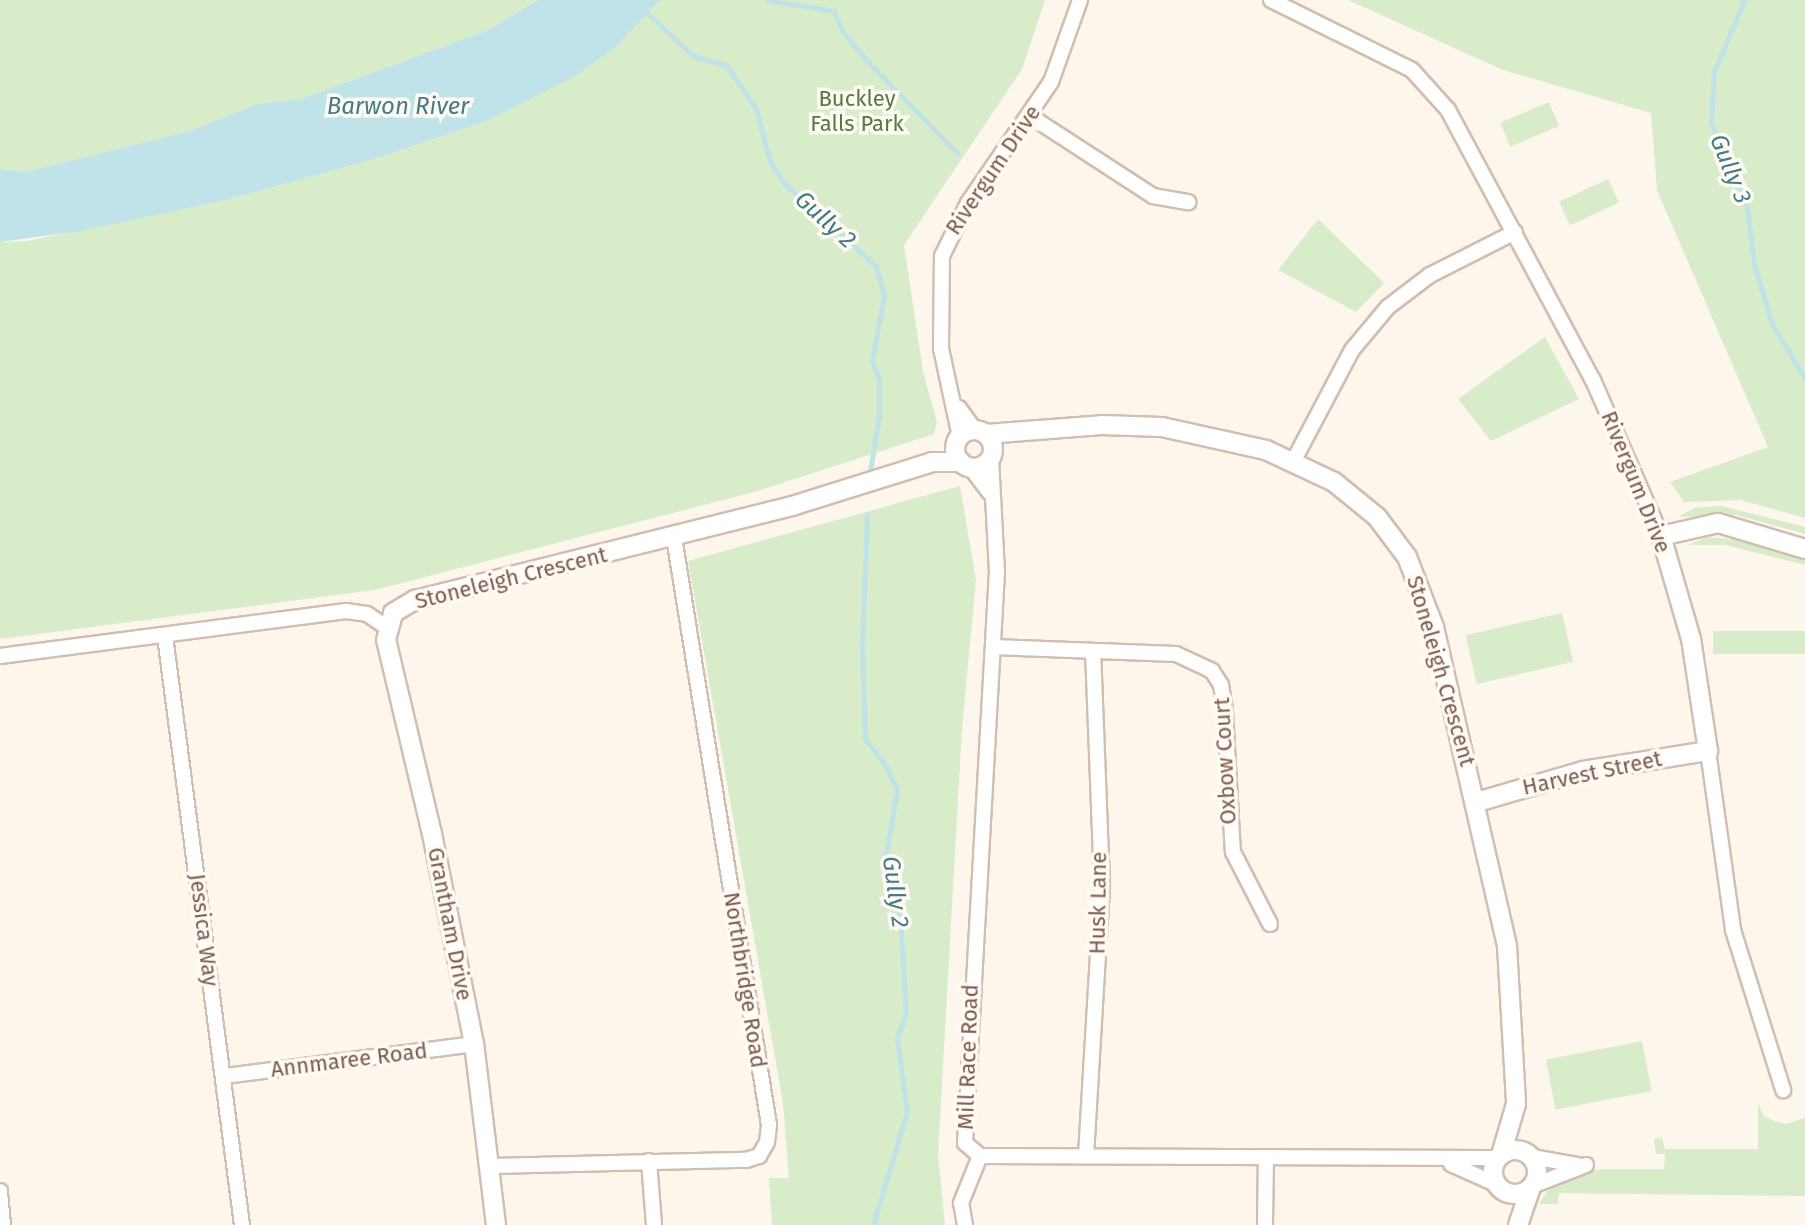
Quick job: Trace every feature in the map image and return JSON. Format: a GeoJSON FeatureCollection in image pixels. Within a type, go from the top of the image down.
{"type":"FeatureCollection","features":[{"type":"Feature","properties":{"kind":"street","name":"Rivergum Drive"},"geometry":{"type":"LineString","coordinates":[[969,436],[951,394],[941,348],[942,256],[968,203],[1051,82],[1080,0]]}},
{"type":"Feature","properties":{"kind":"street","name":"Rivergum Drive"},"geometry":{"type":"LineString","coordinates":[[1271,0],[1368,45],[1432,88],[1515,232],[1625,446],[1661,536],[1691,639],[1733,930],[1783,1090]]}},
{"type":"Feature","properties":{"kind":"street"},"geometry":{"type":"LineString","coordinates":[[1030,116],[1153,196],[1188,202]]}},
{"type":"Feature","properties":{"kind":"street"},"geometry":{"type":"LineString","coordinates":[[1294,460],[1352,350],[1388,307],[1430,275],[1515,232]]}},
{"type":"Feature","properties":{"kind":"street","name":"Stoneleigh Crescent"},"geometry":{"type":"LineString","coordinates":[[386,627],[393,613],[415,600],[674,537],[932,462],[969,436],[1102,425],[1162,427],[1294,460],[1334,482],[1377,517],[1407,557],[1434,627],[1477,802],[1507,946],[1516,1104],[1538,1172],[1518,1225]]}},
{"type":"Feature","properties":{"kind":"street","name":"Stoneleigh Crescent"},"geometry":{"type":"LineString","coordinates":[[932,462],[966,465],[992,455],[1031,433]]}},
{"type":"Feature","properties":{"kind":"street"},"geometry":{"type":"LineString","coordinates":[[969,436],[992,455]]}},
{"type":"Feature","properties":{"kind":"street"},"geometry":{"type":"LineString","coordinates":[[969,436],[966,465],[990,494]]}},
{"type":"Feature","properties":{"kind":"street","name":"Mill Race Road"},"geometry":{"type":"LineString","coordinates":[[992,455],[990,494],[997,571],[963,1122],[965,1143],[980,1156],[1439,1161],[1500,1157]]}},
{"type":"Feature","properties":{"kind":"street"},"geometry":{"type":"LineString","coordinates":[[1661,536],[1718,523],[1805,549]]}},
{"type":"Feature","properties":{"kind":"street","name":"Northbridge Road"},"geometry":{"type":"LineString","coordinates":[[492,1166],[746,1160],[759,1156],[769,1125],[674,537]]}},
{"type":"Feature","properties":{"kind":"street"},"geometry":{"type":"LineString","coordinates":[[0,656],[346,611],[367,614],[386,627]]}},
{"type":"Feature","properties":{"kind":"street","name":"Grantham Drive"},"geometry":{"type":"LineString","coordinates":[[386,627],[474,1044],[492,1166],[496,1225]]}},
{"type":"Feature","properties":{"kind":"street","name":"Jessica Way"},"geometry":{"type":"LineString","coordinates":[[165,636],[225,1076],[242,1225]]}},
{"type":"Feature","properties":{"kind":"street","name":"Oxbow Court"},"geometry":{"type":"LineString","coordinates":[[993,647],[1186,656],[1212,671],[1221,685],[1233,852],[1270,924]]}},
{"type":"Feature","properties":{"kind":"street","name":"Husk Lane"},"geometry":{"type":"LineString","coordinates":[[1086,1156],[1102,884],[1093,651]]}},
{"type":"Feature","properties":{"kind":"street","name":"Harvest Street"},"geometry":{"type":"LineString","coordinates":[[1477,802],[1583,771],[1708,751]]}},
{"type":"Feature","properties":{"kind":"street","name":"Annmaree Road"},"geometry":{"type":"LineString","coordinates":[[225,1076],[474,1044]]}},
{"type":"Feature","properties":{"kind":"street","name":"Stoneleigh Crescent"},"geometry":{"type":"LineString","coordinates":[[1511,1225],[1493,1171],[1516,1104]]}},
{"type":"Feature","properties":{"kind":"street"},"geometry":{"type":"LineString","coordinates":[[1439,1161],[1516,1194],[1586,1165],[1531,1156],[1517,1150],[1500,1157]]}},
{"type":"Feature","properties":{"kind":"street"},"geometry":{"type":"LineString","coordinates":[[965,1225],[961,1203],[980,1156]]}},
{"type":"Feature","properties":{"kind":"street"},"geometry":{"type":"LineString","coordinates":[[1265,1225],[1266,1157]]}},
{"type":"Feature","properties":{"kind":"street"},"geometry":{"type":"LineString","coordinates":[[649,1161],[654,1225]]}},
{"type":"Feature","properties":{"kind":"street"},"geometry":{"type":"LineString","coordinates":[[0,1191],[3,1225]]}},
{"type":"Feature","properties":{"kind":"green space"},"geometry":{"type":"Polygon","coordinates":[[[0,0],[538,0],[486,31],[301,99],[257,104],[193,130],[25,172],[0,169],[0,0]]]}},
{"type":"Feature","properties":{"kind":"green space","name":"Buckley Falls Park"},"geometry":{"type":"Polygon","coordinates":[[[660,0],[1045,0],[1022,69],[904,245],[923,372],[937,422],[934,434],[754,492],[375,590],[0,639],[0,242],[27,241],[222,201],[371,160],[487,121],[572,77],[615,48],[660,0]]]}},
{"type":"Feature","properties":{"kind":"green space"},"geometry":{"type":"Polygon","coordinates":[[[1348,0],[1805,0],[1805,518],[1741,500],[1684,502],[1670,482],[1768,447],[1657,190],[1651,113],[1503,70],[1348,0]]]}},
{"type":"Feature","properties":{"kind":"green space"},"geometry":{"type":"Polygon","coordinates":[[[1549,102],[1559,126],[1510,147],[1500,123],[1549,102]]]}},
{"type":"Feature","properties":{"kind":"green space"},"geometry":{"type":"Polygon","coordinates":[[[1608,179],[1619,203],[1570,225],[1559,202],[1608,179]]]}},
{"type":"Feature","properties":{"kind":"green space"},"geometry":{"type":"Polygon","coordinates":[[[1318,219],[1384,283],[1356,312],[1278,270],[1318,219]]]}},
{"type":"Feature","properties":{"kind":"green space"},"geometry":{"type":"Polygon","coordinates":[[[1545,337],[1579,399],[1491,441],[1458,399],[1545,337]]]}},
{"type":"Feature","properties":{"kind":"green space"},"geometry":{"type":"Polygon","coordinates":[[[960,486],[976,580],[962,729],[938,1154],[945,1225],[772,1225],[769,1178],[789,1178],[783,1103],[688,561],[960,486]]]}},
{"type":"Feature","properties":{"kind":"green space"},"geometry":{"type":"Polygon","coordinates":[[[1721,506],[1805,527],[1805,534],[1736,515],[1678,517],[1694,508],[1721,506]]]}},
{"type":"Feature","properties":{"kind":"green space"},"geometry":{"type":"Polygon","coordinates":[[[1707,537],[1740,540],[1805,559],[1805,565],[1725,545],[1688,545],[1707,537]]]}},
{"type":"Feature","properties":{"kind":"green space"},"geometry":{"type":"Polygon","coordinates":[[[1562,613],[1573,662],[1477,684],[1466,635],[1562,613]]]}},
{"type":"Feature","properties":{"kind":"green space"},"geometry":{"type":"Polygon","coordinates":[[[1713,631],[1805,631],[1805,654],[1713,654],[1713,631]]]}},
{"type":"Feature","properties":{"kind":"green space"},"geometry":{"type":"Polygon","coordinates":[[[1642,1041],[1652,1091],[1556,1110],[1546,1060],[1642,1041]]]}},
{"type":"Feature","properties":{"kind":"green space"},"geometry":{"type":"Polygon","coordinates":[[[1758,1103],[1764,1116],[1774,1121],[1786,1124],[1805,1118],[1805,1196],[1559,1193],[1558,1204],[1539,1204],[1555,1180],[1601,1169],[1664,1169],[1665,1154],[1656,1154],[1654,1139],[1662,1138],[1665,1149],[1758,1149],[1758,1103]]]}},
{"type":"Feature","properties":{"kind":"water","name":"Barwon River"},"geometry":{"type":"Polygon","coordinates":[[[538,0],[660,0],[615,48],[573,77],[487,121],[371,160],[222,201],[80,231],[0,242],[0,169],[25,172],[193,130],[257,104],[301,99],[486,31],[538,0]]]}},
{"type":"Feature","properties":{"kind":"waterway"},"geometry":{"type":"LineString","coordinates":[[767,0],[834,11],[842,31],[866,60],[957,153]]}},
{"type":"Feature","properties":{"kind":"waterway","name":"Gully 3"},"geometry":{"type":"LineString","coordinates":[[1744,0],[1714,72],[1711,123],[1747,207],[1754,264],[1772,324],[1805,379]]}},
{"type":"Feature","properties":{"kind":"waterway","name":"Gully 2"},"geometry":{"type":"LineString","coordinates":[[645,11],[693,56],[727,66],[756,109],[770,162],[785,184],[876,266],[884,296],[872,361],[879,378],[879,416],[869,477]]}},
{"type":"Feature","properties":{"kind":"waterway","name":"Gully 2"},"geometry":{"type":"LineString","coordinates":[[867,515],[862,643],[865,739],[884,763],[897,790],[886,855],[900,915],[906,1013],[897,1038],[907,1111],[873,1225]]}}]}
